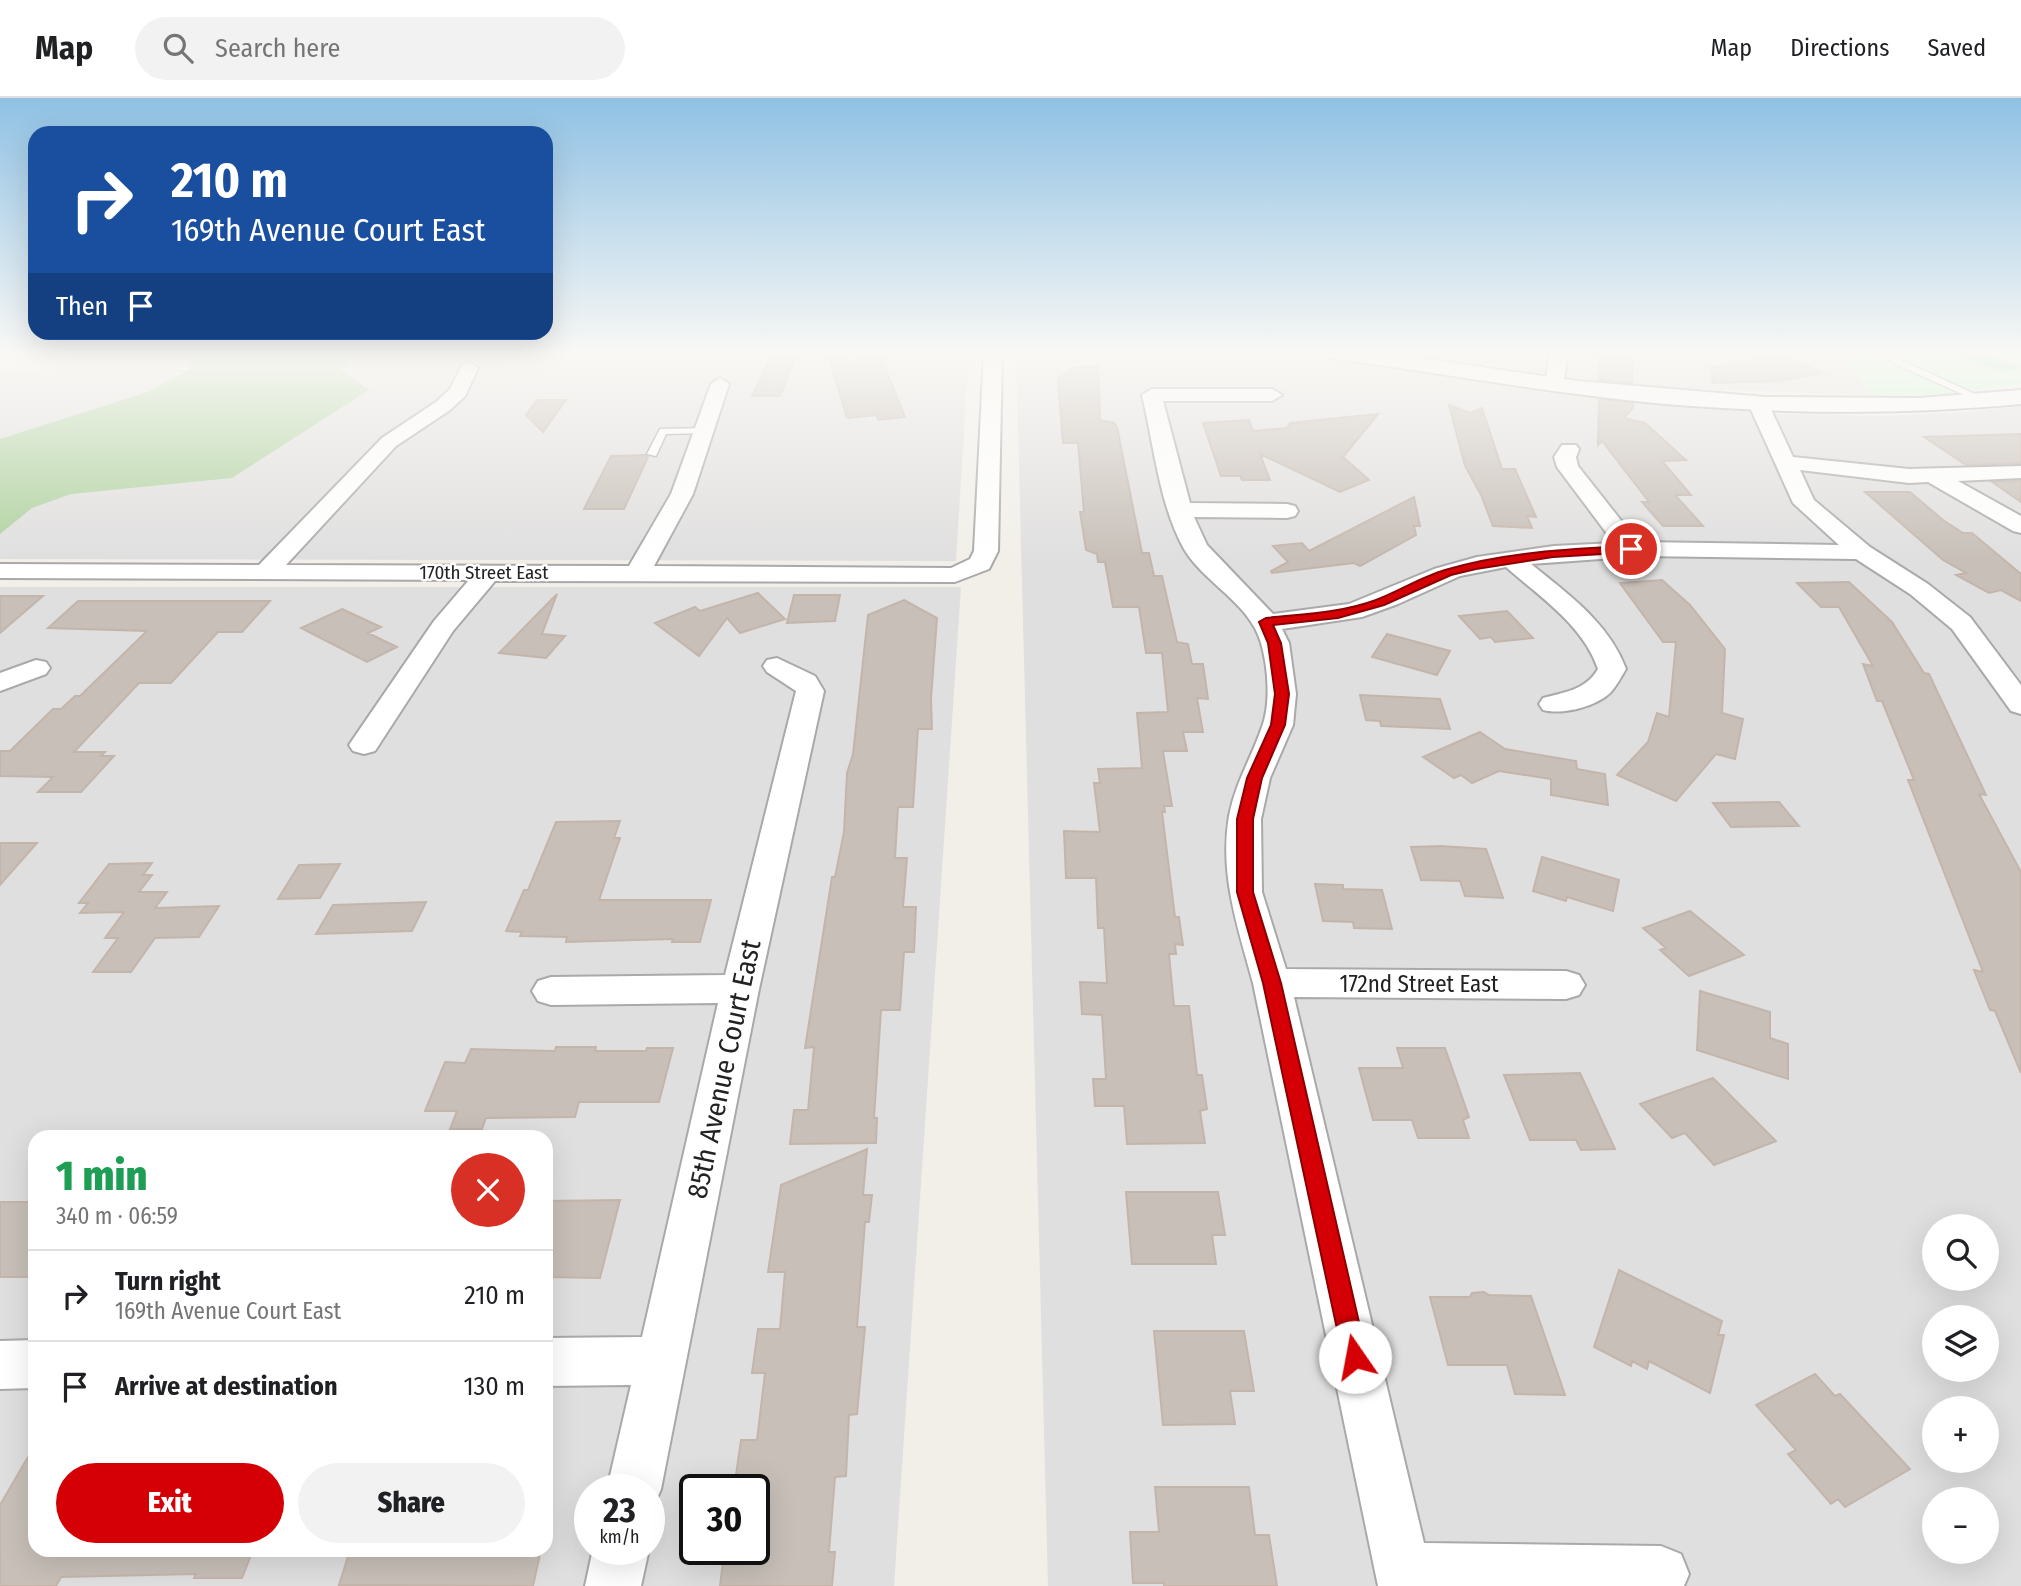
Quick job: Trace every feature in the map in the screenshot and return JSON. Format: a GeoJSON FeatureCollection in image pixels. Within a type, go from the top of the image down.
{"type":"FeatureCollection","features":[{"type":"Feature","properties":{"kind":"street"},"geometry":{"type":"LineString","coordinates":[[266,572],[389,442],[420,421]]}},
{"type":"Feature","properties":{"kind":"street"},"geometry":{"type":"LineString","coordinates":[[638,573],[682,494],[708,421]]}},
{"type":"Feature","properties":{"kind":"street","name":"170th Street East"},"geometry":{"type":"LineString","coordinates":[[0,571],[955,575],[980,564],[986,551],[991,421]]}},
{"type":"Feature","properties":{"kind":"street"},"geometry":{"type":"LineString","coordinates":[[1158,421],[1180,510],[1196,548],[1266,622],[1275,643],[1282,694],[1278,725],[1254,778],[1245,819],[1245,892],[1272,983],[1404,1578],[1661,1574]]}},
{"type":"Feature","properties":{"kind":"street"},"geometry":{"type":"LineString","coordinates":[[1766,421],[1804,503],[1861,552],[1919,589],[1961,623],[2021,705]]}},
{"type":"Feature","properties":{"kind":"street"},"geometry":{"type":"LineString","coordinates":[[1569,449],[1565,457],[1568,467],[1631,549]]}},
{"type":"Feature","properties":{"kind":"street"},"geometry":{"type":"LineString","coordinates":[[1783,462],[1840,470],[1934,477],[2021,472]]}},
{"type":"Feature","properties":{"kind":"street"},"geometry":{"type":"LineString","coordinates":[[1934,477],[2021,526]]}},
{"type":"Feature","properties":{"kind":"street"},"geometry":{"type":"LineString","coordinates":[[1180,510],[1287,511]]}},
{"type":"Feature","properties":{"kind":"street"},"geometry":{"type":"LineString","coordinates":[[1266,622],[1338,614],[1380,603],[1447,573],[1511,559],[1631,549],[1763,553],[1861,552]]}},
{"type":"Feature","properties":{"kind":"street"},"geometry":{"type":"LineString","coordinates":[[1511,559],[1593,634],[1609,656],[1612,669],[1598,691],[1586,697],[1553,704]]}},
{"type":"Feature","properties":{"kind":"street"},"geometry":{"type":"LineString","coordinates":[[364,745],[443,627],[489,572]]}},
{"type":"Feature","properties":{"kind":"street","name":"85th Avenue Court East"},"geometry":{"type":"LineString","coordinates":[[637,1474],[740,989],[810,691],[805,682],[777,666]]}},
{"type":"Feature","properties":{"kind":"street"},"geometry":{"type":"LineString","coordinates":[[0,683],[36,668]]}},
{"type":"Feature","properties":{"kind":"street","name":"172nd Street East"},"geometry":{"type":"LineString","coordinates":[[1272,983],[1566,985]]}},
{"type":"Feature","properties":{"kind":"street"},"geometry":{"type":"LineString","coordinates":[[551,991],[740,989]]}},
{"type":"Feature","properties":{"kind":"street"},"geometry":{"type":"LineString","coordinates":[[553,1362],[661,1362]]}},
{"type":"Feature","properties":{"kind":"street"},"geometry":{"type":"LineString","coordinates":[[0,1364],[28,1364]]}},
{"type":"Feature","properties":{"kind":"street"},"geometry":{"type":"LineString","coordinates":[[613,1586],[618,1565]]}},
{"type":"Feature","properties":{"kind":"lane"},"geometry":{"type":"LineString","coordinates":[[652,454],[663,431],[705,430]]}},
{"type":"Feature","properties":{"kind":"shaded area"},"geometry":{"type":"Polygon","coordinates":[[[0,421],[965,421],[956,561],[0,559],[0,421]]]}},
{"type":"Feature","properties":{"kind":"shaded area"},"geometry":{"type":"Polygon","coordinates":[[[1018,421],[2021,421],[2021,1586],[1048,1586],[1018,421]]]}},
{"type":"Feature","properties":{"kind":"shaded area"},"geometry":{"type":"Polygon","coordinates":[[[0,587],[961,587],[894,1586],[0,1586],[0,587]]]}},
{"type":"Feature","properties":{"kind":"green space"},"geometry":{"type":"Polygon","coordinates":[[[55,421],[320,421],[232,478],[71,494],[32,508],[0,534],[0,439],[55,421]]]}},
{"type":"Feature","properties":{"kind":"building"},"geometry":{"type":"Polygon","coordinates":[[[532,421],[551,421],[543,432],[532,421]]]}},
{"type":"Feature","properties":{"kind":"building"},"geometry":{"type":"Polygon","coordinates":[[[1061,421],[1107,421],[1117,427],[1142,553],[1149,553],[1154,576],[1162,576],[1177,642],[1188,644],[1192,664],[1203,664],[1208,699],[1197,698],[1203,732],[1183,732],[1187,751],[1163,751],[1172,806],[1164,806],[1165,812],[1162,812],[1175,917],[1179,917],[1183,945],[1175,944],[1176,954],[1169,954],[1174,1006],[1189,1006],[1197,1075],[1202,1075],[1207,1109],[1200,1111],[1205,1143],[1127,1144],[1124,1106],[1095,1106],[1093,1079],[1106,1079],[1102,1015],[1082,1014],[1080,982],[1107,983],[1104,928],[1098,928],[1096,878],[1066,878],[1064,831],[1100,832],[1094,783],[1100,783],[1098,769],[1142,768],[1137,713],[1168,712],[1162,653],[1146,653],[1139,607],[1113,607],[1105,562],[1098,562],[1097,554],[1086,550],[1080,512],[1084,512],[1078,443],[1063,443],[1061,421]]]}},
{"type":"Feature","properties":{"kind":"building"},"geometry":{"type":"Polygon","coordinates":[[[1250,421],[1253,431],[1287,428],[1290,423],[1372,421],[1343,457],[1369,480],[1340,492],[1260,454],[1270,480],[1242,480],[1240,476],[1221,476],[1203,423],[1250,421]]]}},
{"type":"Feature","properties":{"kind":"building"},"geometry":{"type":"Polygon","coordinates":[[[1453,421],[1486,421],[1502,469],[1515,469],[1536,517],[1527,516],[1532,528],[1493,526],[1481,495],[1465,466],[1453,421]]]}},
{"type":"Feature","properties":{"kind":"building"},"geometry":{"type":"Polygon","coordinates":[[[1599,421],[1645,423],[1686,460],[1662,461],[1691,495],[1675,495],[1703,526],[1663,526],[1642,502],[1649,502],[1602,441],[1598,445],[1599,421]]]}},
{"type":"Feature","properties":{"kind":"building"},"geometry":{"type":"Polygon","coordinates":[[[2021,434],[2021,463],[1966,465],[1924,437],[2021,434]]]}},
{"type":"Feature","properties":{"kind":"building"},"geometry":{"type":"Polygon","coordinates":[[[611,456],[648,457],[624,509],[584,509],[611,456]]]}},
{"type":"Feature","properties":{"kind":"building"},"geometry":{"type":"Polygon","coordinates":[[[2021,481],[2021,502],[1992,482],[2021,481]]]}},
{"type":"Feature","properties":{"kind":"building"},"geometry":{"type":"Polygon","coordinates":[[[1865,492],[1910,492],[1943,520],[1963,533],[1972,533],[2021,574],[2021,601],[2001,590],[1989,593],[1956,575],[1966,573],[1943,560],[1865,492]]]}},
{"type":"Feature","properties":{"kind":"building"},"geometry":{"type":"Polygon","coordinates":[[[1414,497],[1420,526],[1414,526],[1416,535],[1360,566],[1354,563],[1272,573],[1271,571],[1288,562],[1273,546],[1302,543],[1309,551],[1414,497]]]}},
{"type":"Feature","properties":{"kind":"building"},"geometry":{"type":"Polygon","coordinates":[[[1662,580],[1690,605],[1725,649],[1722,713],[1743,719],[1735,759],[1716,754],[1676,801],[1617,775],[1648,742],[1657,713],[1669,717],[1676,642],[1663,642],[1620,583],[1662,580]]]}},
{"type":"Feature","properties":{"kind":"building"},"geometry":{"type":"Polygon","coordinates":[[[1849,582],[1892,622],[1924,673],[1929,674],[1986,795],[1979,794],[2021,872],[2021,1073],[1974,970],[1983,972],[1908,780],[1914,780],[1882,701],[1877,701],[1863,664],[1873,666],[1839,607],[1821,607],[1797,583],[1849,582]]]}},
{"type":"Feature","properties":{"kind":"building"},"geometry":{"type":"Polygon","coordinates":[[[758,593],[785,619],[740,633],[727,618],[699,656],[655,623],[695,607],[700,611],[758,593]]]}},
{"type":"Feature","properties":{"kind":"building"},"geometry":{"type":"Polygon","coordinates":[[[557,594],[542,634],[565,636],[546,658],[499,653],[557,594]]]}},
{"type":"Feature","properties":{"kind":"building"},"geometry":{"type":"Polygon","coordinates":[[[794,595],[840,595],[835,621],[787,623],[794,595]]]}},
{"type":"Feature","properties":{"kind":"building"},"geometry":{"type":"Polygon","coordinates":[[[0,596],[43,596],[0,633],[0,596]]]}},
{"type":"Feature","properties":{"kind":"building"},"geometry":{"type":"Polygon","coordinates":[[[904,600],[937,618],[931,699],[932,729],[918,729],[913,807],[898,807],[895,858],[907,858],[903,907],[916,907],[914,952],[904,952],[900,1010],[881,1010],[874,1118],[877,1118],[876,1143],[790,1144],[794,1110],[808,1110],[814,1047],[805,1048],[832,877],[835,877],[844,832],[847,773],[853,754],[868,615],[904,600]]]}},
{"type":"Feature","properties":{"kind":"building"},"geometry":{"type":"Polygon","coordinates":[[[78,601],[270,601],[242,632],[218,632],[171,683],[139,683],[74,752],[105,752],[101,756],[114,756],[81,792],[38,792],[53,777],[0,776],[0,751],[10,751],[53,709],[61,709],[75,696],[80,696],[147,631],[48,628],[78,601]]]}},
{"type":"Feature","properties":{"kind":"building"},"geometry":{"type":"Polygon","coordinates":[[[342,609],[381,627],[368,633],[397,647],[367,662],[301,628],[342,609]]]}},
{"type":"Feature","properties":{"kind":"building"},"geometry":{"type":"Polygon","coordinates":[[[1507,611],[1533,638],[1495,642],[1491,637],[1480,639],[1459,616],[1507,611]]]}},
{"type":"Feature","properties":{"kind":"building"},"geometry":{"type":"Polygon","coordinates":[[[1387,634],[1450,651],[1437,675],[1372,657],[1387,634]]]}},
{"type":"Feature","properties":{"kind":"building"},"geometry":{"type":"Polygon","coordinates":[[[1360,695],[1440,699],[1450,729],[1381,726],[1380,721],[1366,720],[1360,695]]]}},
{"type":"Feature","properties":{"kind":"building"},"geometry":{"type":"Polygon","coordinates":[[[1480,732],[1505,749],[1576,761],[1577,769],[1605,774],[1608,805],[1551,795],[1551,779],[1499,771],[1472,783],[1461,775],[1454,778],[1423,757],[1480,732]]]}},
{"type":"Feature","properties":{"kind":"building"},"geometry":{"type":"Polygon","coordinates":[[[1779,802],[1799,826],[1731,827],[1713,803],[1779,802]]]}},
{"type":"Feature","properties":{"kind":"building"},"geometry":{"type":"Polygon","coordinates":[[[620,821],[614,838],[620,838],[599,900],[711,900],[700,942],[672,942],[673,939],[566,942],[567,937],[520,936],[522,932],[506,931],[524,890],[528,890],[556,822],[620,821]]]}},
{"type":"Feature","properties":{"kind":"building"},"geometry":{"type":"Polygon","coordinates":[[[0,843],[37,843],[0,885],[0,843]]]}},
{"type":"Feature","properties":{"kind":"building"},"geometry":{"type":"Polygon","coordinates":[[[1411,847],[1486,849],[1503,898],[1465,896],[1460,881],[1421,880],[1411,847]]]}},
{"type":"Feature","properties":{"kind":"building"},"geometry":{"type":"Polygon","coordinates":[[[1542,857],[1619,880],[1613,911],[1567,897],[1566,901],[1533,891],[1542,857]]]}},
{"type":"Feature","properties":{"kind":"building"},"geometry":{"type":"Polygon","coordinates":[[[152,863],[143,875],[152,875],[139,892],[167,892],[155,908],[219,906],[199,937],[155,938],[131,972],[93,972],[118,938],[105,938],[124,912],[80,913],[88,903],[79,903],[109,864],[152,863]]]}},
{"type":"Feature","properties":{"kind":"building"},"geometry":{"type":"Polygon","coordinates":[[[340,864],[320,898],[278,899],[299,865],[340,864]]]}},
{"type":"Feature","properties":{"kind":"building"},"geometry":{"type":"Polygon","coordinates":[[[1315,884],[1343,885],[1343,889],[1382,890],[1392,929],[1354,928],[1353,922],[1323,921],[1315,884]]]}},
{"type":"Feature","properties":{"kind":"building"},"geometry":{"type":"Polygon","coordinates":[[[426,902],[412,931],[316,934],[333,905],[426,902]]]}},
{"type":"Feature","properties":{"kind":"building"},"geometry":{"type":"Polygon","coordinates":[[[1690,911],[1744,955],[1689,976],[1660,950],[1666,948],[1643,928],[1690,911]]]}},
{"type":"Feature","properties":{"kind":"building"},"geometry":{"type":"Polygon","coordinates":[[[1700,991],[1770,1012],[1770,1038],[1788,1044],[1788,1079],[1697,1050],[1700,991]]]}},
{"type":"Feature","properties":{"kind":"building"},"geometry":{"type":"Polygon","coordinates":[[[556,1047],[596,1047],[595,1051],[673,1048],[659,1102],[579,1102],[575,1117],[486,1118],[482,1129],[450,1129],[457,1111],[425,1111],[445,1062],[465,1063],[471,1049],[555,1051],[556,1047]]]}},
{"type":"Feature","properties":{"kind":"building"},"geometry":{"type":"Polygon","coordinates":[[[1397,1048],[1445,1048],[1469,1117],[1463,1120],[1469,1138],[1418,1138],[1412,1120],[1373,1120],[1359,1068],[1403,1068],[1397,1048]]]}},
{"type":"Feature","properties":{"kind":"building"},"geometry":{"type":"Polygon","coordinates":[[[1580,1073],[1615,1149],[1581,1150],[1576,1140],[1530,1140],[1504,1075],[1580,1073]]]}},
{"type":"Feature","properties":{"kind":"building"},"geometry":{"type":"Polygon","coordinates":[[[1713,1078],[1776,1141],[1714,1165],[1685,1133],[1672,1138],[1640,1104],[1713,1078]]]}},
{"type":"Feature","properties":{"kind":"building"},"geometry":{"type":"Polygon","coordinates":[[[867,1149],[863,1195],[872,1195],[869,1222],[865,1222],[857,1327],[865,1327],[857,1414],[849,1415],[846,1476],[835,1477],[829,1552],[835,1552],[832,1586],[720,1586],[723,1565],[770,1565],[770,1474],[736,1474],[741,1440],[757,1440],[765,1373],[752,1373],[758,1329],[780,1329],[785,1272],[768,1272],[781,1185],[867,1149]]]}},
{"type":"Feature","properties":{"kind":"building"},"geometry":{"type":"Polygon","coordinates":[[[1126,1192],[1218,1192],[1225,1235],[1212,1235],[1216,1264],[1132,1264],[1126,1192]]]}},
{"type":"Feature","properties":{"kind":"building"},"geometry":{"type":"Polygon","coordinates":[[[620,1200],[600,1278],[553,1277],[553,1201],[620,1200]]]}},
{"type":"Feature","properties":{"kind":"building"},"geometry":{"type":"Polygon","coordinates":[[[0,1202],[28,1202],[28,1277],[0,1277],[0,1202]]]}},
{"type":"Feature","properties":{"kind":"building"},"geometry":{"type":"Polygon","coordinates":[[[1619,1270],[1722,1321],[1718,1335],[1724,1335],[1710,1393],[1649,1361],[1647,1369],[1632,1361],[1631,1366],[1594,1347],[1619,1270]]]}},
{"type":"Feature","properties":{"kind":"building"},"geometry":{"type":"Polygon","coordinates":[[[1484,1292],[1489,1295],[1531,1296],[1565,1395],[1515,1394],[1507,1365],[1448,1365],[1430,1297],[1470,1297],[1472,1293],[1484,1292]]]}},
{"type":"Feature","properties":{"kind":"building"},"geometry":{"type":"Polygon","coordinates":[[[1154,1331],[1244,1331],[1254,1391],[1230,1391],[1235,1424],[1163,1425],[1154,1331]]]}},
{"type":"Feature","properties":{"kind":"building"},"geometry":{"type":"Polygon","coordinates":[[[1815,1374],[1835,1396],[1840,1394],[1910,1469],[1845,1507],[1838,1499],[1831,1504],[1788,1454],[1796,1450],[1756,1405],[1815,1374]]]}},
{"type":"Feature","properties":{"kind":"building"},"geometry":{"type":"Polygon","coordinates":[[[28,1457],[28,1557],[250,1557],[242,1578],[194,1578],[196,1574],[61,1577],[56,1586],[0,1586],[0,1505],[28,1457]]]}},
{"type":"Feature","properties":{"kind":"building"},"geometry":{"type":"Polygon","coordinates":[[[1155,1487],[1249,1487],[1255,1535],[1269,1535],[1277,1586],[1164,1586],[1164,1583],[1133,1583],[1130,1532],[1159,1532],[1155,1487]]]}},
{"type":"Feature","properties":{"kind":"building"},"geometry":{"type":"Polygon","coordinates":[[[348,1557],[539,1557],[533,1586],[339,1585],[348,1557]]]}},
{"type":"Feature","properties":{"kind":"route"},"geometry":{"type":"LineString","coordinates":[[1355,1357],[1272,983],[1245,892],[1245,819],[1254,778],[1278,725],[1282,694],[1275,643],[1266,622],[1309,619],[1380,603],[1447,573],[1476,565],[1553,553],[1631,549]]}}]}
